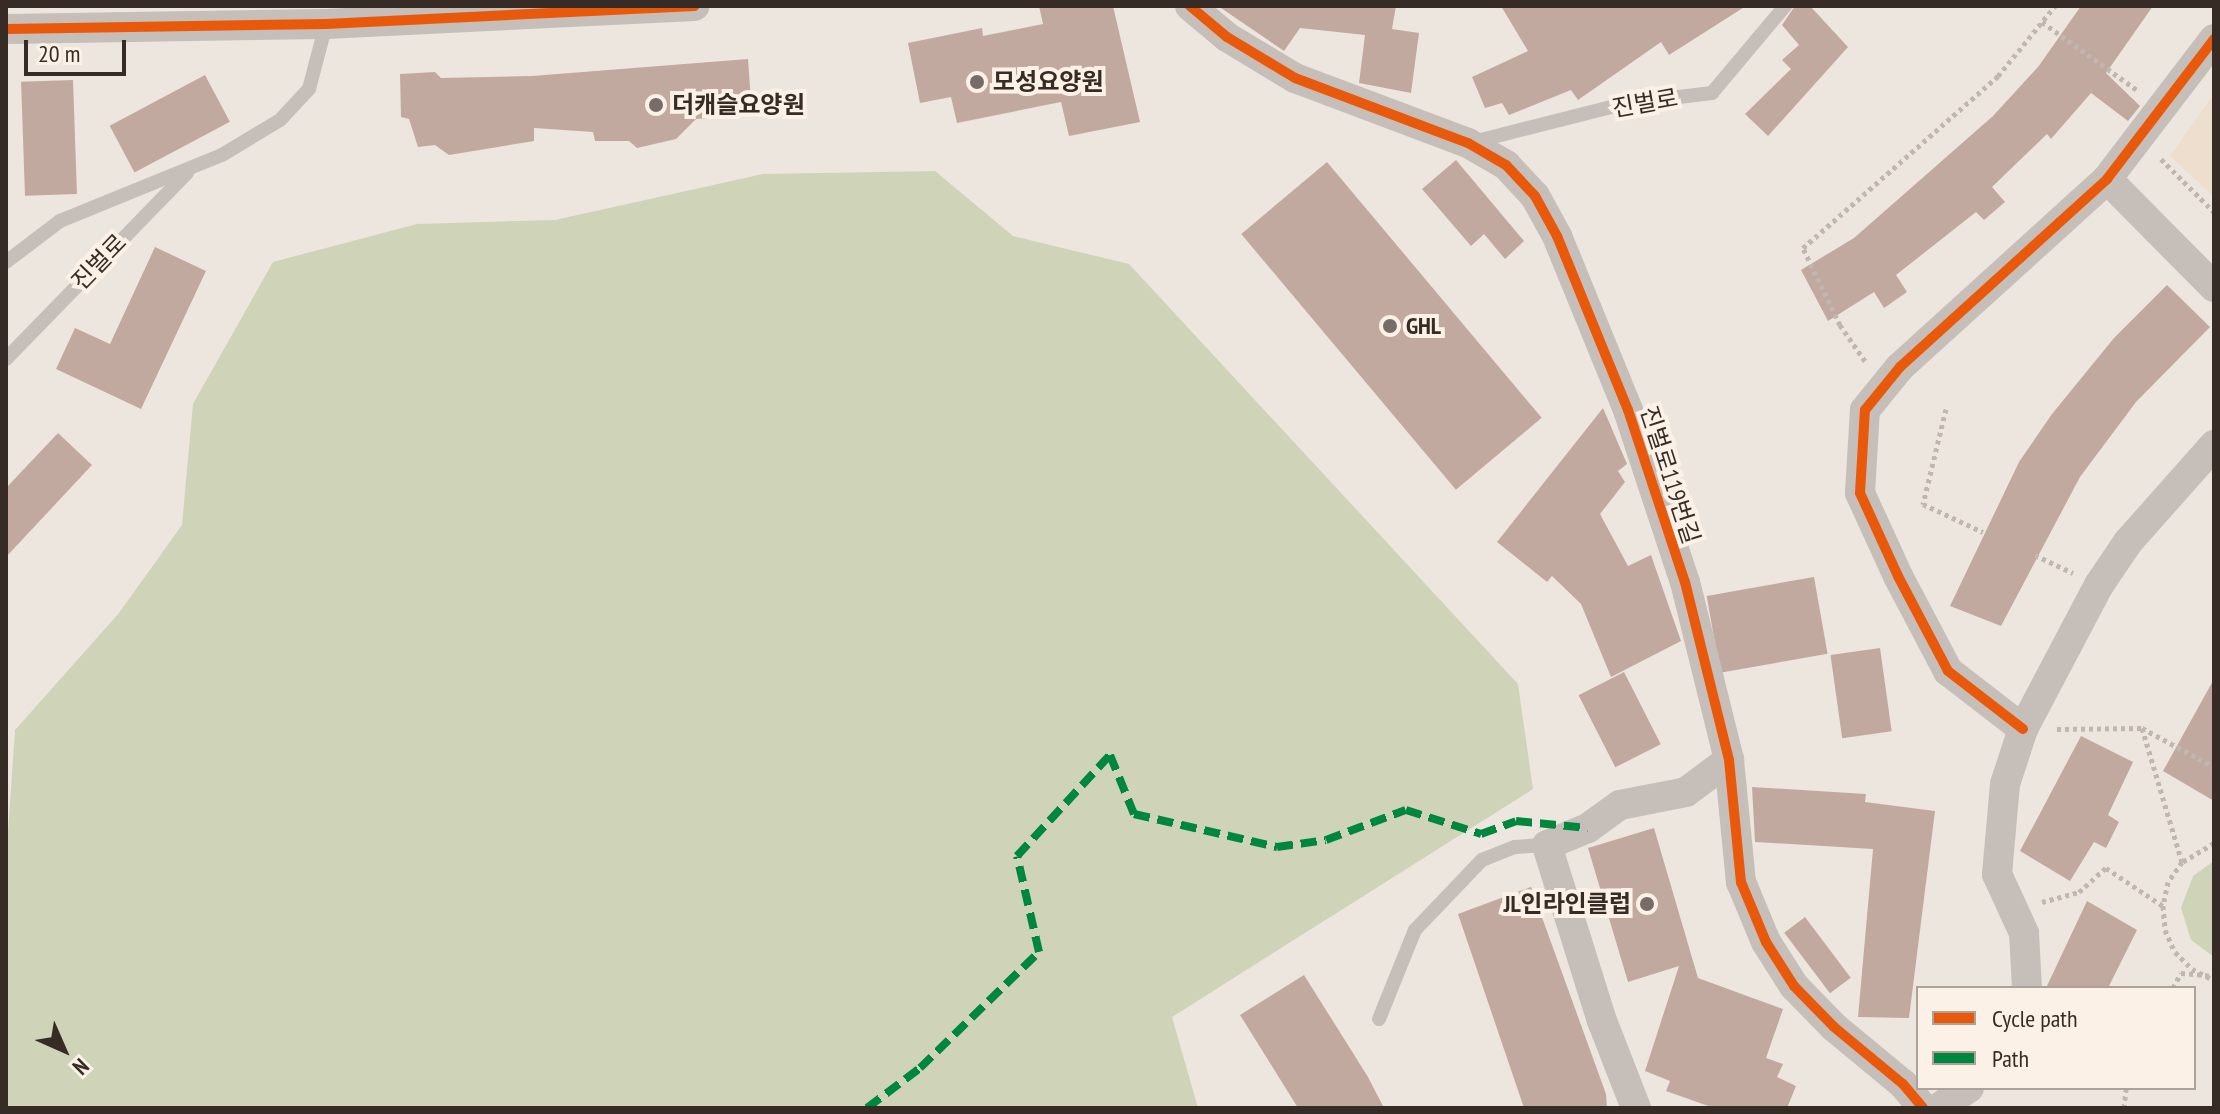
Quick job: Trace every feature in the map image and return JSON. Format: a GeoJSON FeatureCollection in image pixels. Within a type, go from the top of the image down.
{"type":"FeatureCollection","features":[{"type":"Feature","properties":{"kind":"street"},"geometry":{"type":"LineString","coordinates":[[6,29],[326,24],[534,11],[695,6]]}},
{"type":"Feature","properties":{"kind":"street","name":"진벌로119번길"},"geometry":{"type":"LineString","coordinates":[[1190,6],[1227,37],[1295,78],[1468,143],[1506,165],[1535,196],[1557,236],[1628,410],[1666,525],[1729,760],[1741,882],[1766,942],[1794,986],[1834,1027],[1903,1084],[1923,1108]]}},
{"type":"Feature","properties":{"kind":"street"},"geometry":{"type":"LineString","coordinates":[[2023,729],[1948,671],[1860,493],[1865,410],[1881,385],[2107,179],[2164,110],[2214,39]]}},
{"type":"Feature","properties":{"kind":"street"},"geometry":{"type":"LineString","coordinates":[[2107,179],[2160,239],[2214,287]]}},
{"type":"Feature","properties":{"kind":"street"},"geometry":{"type":"LineString","coordinates":[[2027,986],[2024,933],[1997,874],[2005,784],[2023,729],[2099,585],[2128,542],[2214,445]]}},
{"type":"Feature","properties":{"kind":"street"},"geometry":{"type":"LineString","coordinates":[[1636,1108],[1602,1021],[1547,845],[1588,828],[1620,805],[1686,792],[1729,760]]}},
{"type":"Feature","properties":{"kind":"street"},"geometry":{"type":"LineString","coordinates":[[1938,1108],[1966,1090]]}},
{"type":"Feature","properties":{"kind":"lane","name":"진벌로"},"geometry":{"type":"LineString","coordinates":[[1468,143],[1627,103],[1712,93],[1785,6]]}},
{"type":"Feature","properties":{"kind":"lane","name":"진벌로"},"geometry":{"type":"LineString","coordinates":[[6,262],[60,221],[193,167],[280,120],[309,89],[326,24]]}},
{"type":"Feature","properties":{"kind":"lane","name":"진벌로"},"geometry":{"type":"LineString","coordinates":[[6,359],[193,167]]}},
{"type":"Feature","properties":{"kind":"lane"},"geometry":{"type":"LineString","coordinates":[[1379,1019],[1415,930],[1482,860],[1515,847],[1547,845]]}},
{"type":"Feature","properties":{"kind":"path"},"geometry":{"type":"LineString","coordinates":[[1881,385],[1840,325],[1803,248],[1998,76],[2055,6]]}},
{"type":"Feature","properties":{"kind":"path"},"geometry":{"type":"LineString","coordinates":[[2042,22],[2164,110]]}},
{"type":"Feature","properties":{"kind":"path"},"geometry":{"type":"LineString","coordinates":[[2141,140],[2214,212]]}},
{"type":"Feature","properties":{"kind":"path"},"geometry":{"type":"LineString","coordinates":[[1946,409],[1923,504],[1983,532]]}},
{"type":"Feature","properties":{"kind":"path"},"geometry":{"type":"LineString","coordinates":[[2023,729],[2142,728],[2214,767]]}},
{"type":"Feature","properties":{"kind":"path"},"geometry":{"type":"LineString","coordinates":[[2142,728],[2182,862]]}},
{"type":"Feature","properties":{"kind":"path"},"geometry":{"type":"LineString","coordinates":[[2214,843],[2182,862],[2168,882],[2163,906],[2165,930],[2175,952],[2192,969],[2214,978]]}},
{"type":"Feature","properties":{"kind":"path"},"geometry":{"type":"LineString","coordinates":[[2013,909],[2079,892],[2106,868],[2163,906]]}},
{"type":"Feature","properties":{"kind":"path"},"geometry":{"type":"LineString","coordinates":[[2174,986],[2181,973],[2214,978]]}},
{"type":"Feature","properties":{"kind":"green space"},"geometry":{"type":"Polygon","coordinates":[[[935,171],[1013,236],[1129,264],[1518,684],[1533,789],[1172,1017],[1198,1108],[6,1108],[6,861],[15,730],[119,613],[182,525],[193,404],[273,262],[417,224],[555,220],[763,174],[935,171]]]}},
{"type":"Feature","properties":{"kind":"green space"},"geometry":{"type":"Polygon","coordinates":[[[2214,861],[2214,957],[2191,940],[2181,908],[2193,876],[2214,861]]]}},
{"type":"Feature","properties":{"kind":"shaded area"},"geometry":{"type":"Polygon","coordinates":[[[2214,94],[2214,197],[2170,156],[2214,94]]]}},
{"type":"Feature","properties":{"kind":"building"},"geometry":{"type":"Polygon","coordinates":[[[1039,6],[1113,6],[1140,122],[1069,136],[1061,102],[957,123],[951,97],[920,103],[908,43],[982,28],[983,36],[1043,24],[1039,6]]]}},
{"type":"Feature","properties":{"kind":"building"},"geometry":{"type":"Polygon","coordinates":[[[1218,6],[1396,6],[1392,29],[1419,33],[1411,93],[1359,83],[1365,35],[1300,28],[1284,51],[1218,6]]]}},
{"type":"Feature","properties":{"kind":"building"},"geometry":{"type":"Polygon","coordinates":[[[1501,6],[1746,6],[1669,55],[1661,42],[1578,100],[1571,90],[1509,115],[1502,103],[1485,108],[1472,77],[1528,51],[1501,6]]]}},
{"type":"Feature","properties":{"kind":"building"},"geometry":{"type":"Polygon","coordinates":[[[1795,6],[1810,6],[1848,47],[1768,136],[1745,114],[1791,69],[1782,60],[1799,45],[1782,25],[1795,6]]]}},
{"type":"Feature","properties":{"kind":"building"},"geometry":{"type":"Polygon","coordinates":[[[2081,6],[2153,6],[2106,73],[2140,106],[2128,121],[2091,93],[2051,139],[2047,134],[1992,187],[2005,202],[1984,220],[1976,212],[1896,275],[1907,292],[1884,308],[1874,292],[1828,321],[1801,270],[1854,238],[1993,116],[2038,67],[2081,6]]]}},
{"type":"Feature","properties":{"kind":"building"},"geometry":{"type":"Polygon","coordinates":[[[748,59],[752,115],[696,119],[676,139],[637,148],[629,141],[595,141],[593,132],[534,128],[534,141],[449,155],[435,145],[418,147],[409,119],[401,117],[400,74],[435,72],[441,78],[532,76],[748,59]]]}},
{"type":"Feature","properties":{"kind":"building"},"geometry":{"type":"Polygon","coordinates":[[[205,75],[230,122],[135,172],[110,126],[205,75]]]}},
{"type":"Feature","properties":{"kind":"building"},"geometry":{"type":"Polygon","coordinates":[[[73,80],[77,194],[25,196],[21,82],[73,80]]]}},
{"type":"Feature","properties":{"kind":"building"},"geometry":{"type":"Polygon","coordinates":[[[1456,160],[1524,241],[1505,259],[1484,234],[1471,246],[1422,189],[1456,160]]]}},
{"type":"Feature","properties":{"kind":"building","name":"GHL"},"geometry":{"type":"Polygon","coordinates":[[[1327,162],[1542,418],[1456,490],[1241,234],[1327,162]]]}},
{"type":"Feature","properties":{"kind":"building"},"geometry":{"type":"Polygon","coordinates":[[[155,247],[206,271],[141,409],[56,369],[75,328],[110,344],[155,247]]]}},
{"type":"Feature","properties":{"kind":"building"},"geometry":{"type":"Polygon","coordinates":[[[2167,285],[2210,327],[2136,402],[2080,477],[2001,626],[1950,606],[2019,462],[2052,414],[2114,338],[2167,285]]]}},
{"type":"Feature","properties":{"kind":"building"},"geometry":{"type":"Polygon","coordinates":[[[1603,408],[1627,464],[1618,471],[1625,482],[1600,514],[1628,566],[1651,555],[1681,641],[1611,677],[1581,604],[1552,576],[1547,582],[1497,542],[1603,408]]]}},
{"type":"Feature","properties":{"kind":"building"},"geometry":{"type":"Polygon","coordinates":[[[58,433],[92,465],[6,557],[6,488],[58,433]]]}},
{"type":"Feature","properties":{"kind":"building"},"geometry":{"type":"Polygon","coordinates":[[[1814,577],[1828,654],[1720,673],[1707,596],[1814,577]]]}},
{"type":"Feature","properties":{"kind":"building"},"geometry":{"type":"Polygon","coordinates":[[[1880,648],[1892,731],[1842,738],[1830,655],[1880,648]]]}},
{"type":"Feature","properties":{"kind":"building"},"geometry":{"type":"Polygon","coordinates":[[[1624,672],[1661,744],[1615,767],[1579,695],[1624,672]]]}},
{"type":"Feature","properties":{"kind":"building"},"geometry":{"type":"Polygon","coordinates":[[[2214,679],[2214,801],[2163,771],[2214,679]]]}},
{"type":"Feature","properties":{"kind":"building"},"geometry":{"type":"Polygon","coordinates":[[[2081,736],[2133,762],[2108,815],[2119,822],[2106,848],[2094,842],[2070,881],[2020,851],[2081,736]]]}},
{"type":"Feature","properties":{"kind":"building"},"geometry":{"type":"Polygon","coordinates":[[[1752,787],[1866,794],[1865,802],[1935,811],[1909,1018],[1858,1017],[1873,849],[1755,842],[1752,787]]]}},
{"type":"Feature","properties":{"kind":"building"},"geometry":{"type":"Polygon","coordinates":[[[1654,828],[1698,978],[1783,1009],[1766,1058],[1783,1064],[1777,1077],[1796,1086],[1787,1108],[1714,1108],[1666,1091],[1670,1081],[1645,1071],[1679,966],[1628,982],[1588,848],[1654,828]]]}},
{"type":"Feature","properties":{"kind":"building"},"geometry":{"type":"Polygon","coordinates":[[[1531,887],[1606,1094],[1607,1108],[1524,1108],[1458,914],[1531,887]]]}},
{"type":"Feature","properties":{"kind":"building"},"geometry":{"type":"Polygon","coordinates":[[[2087,901],[2137,930],[2109,986],[2047,986],[2087,901]]]}},
{"type":"Feature","properties":{"kind":"building"},"geometry":{"type":"Polygon","coordinates":[[[1805,917],[1851,978],[1830,993],[1784,933],[1805,917]]]}},
{"type":"Feature","properties":{"kind":"building"},"geometry":{"type":"Polygon","coordinates":[[[1304,975],[1384,1108],[1298,1108],[1240,1015],[1304,975]]]}},
{"type":"Feature","properties":{"kind":"marked path"},"geometry":{"type":"LineString","coordinates":[[867,1108],[920,1068],[1039,952],[1017,856],[1110,755],[1134,814],[1277,847],[1326,840],[1406,810],[1481,834],[1516,821],[1588,828]]}},
{"type":"Feature","properties":{"kind":"cycle path"},"geometry":{"type":"LineString","coordinates":[[6,29],[326,24],[695,6]]}},
{"type":"Feature","properties":{"kind":"cycle path"},"geometry":{"type":"LineString","coordinates":[[1190,6],[1227,37],[1295,78],[1468,143],[1506,165],[1535,196],[1557,236],[1628,410],[1685,582],[1729,760],[1741,882],[1766,942],[1794,986],[1834,1027],[1903,1084],[1923,1108]]}},
{"type":"Feature","properties":{"kind":"cycle path"},"geometry":{"type":"LineString","coordinates":[[2023,729],[1948,671],[1898,576],[1860,493],[1865,410],[1900,367],[2107,179],[2214,39]]}},
{"type":"Feature","properties":{"kind":"place","name":"모성요양원"},"geometry":{"type":"Point","coordinates":[977,82]}},
{"type":"Feature","properties":{"kind":"place","name":"더캐슬요양원"},"geometry":{"type":"Point","coordinates":[656,105]}},
{"type":"Feature","properties":{"kind":"place","name":"GHL"},"geometry":{"type":"Point","coordinates":[1390,326]}},
{"type":"Feature","properties":{"kind":"place","name":"JL인라인클럽"},"geometry":{"type":"Point","coordinates":[1647,904]}}]}
